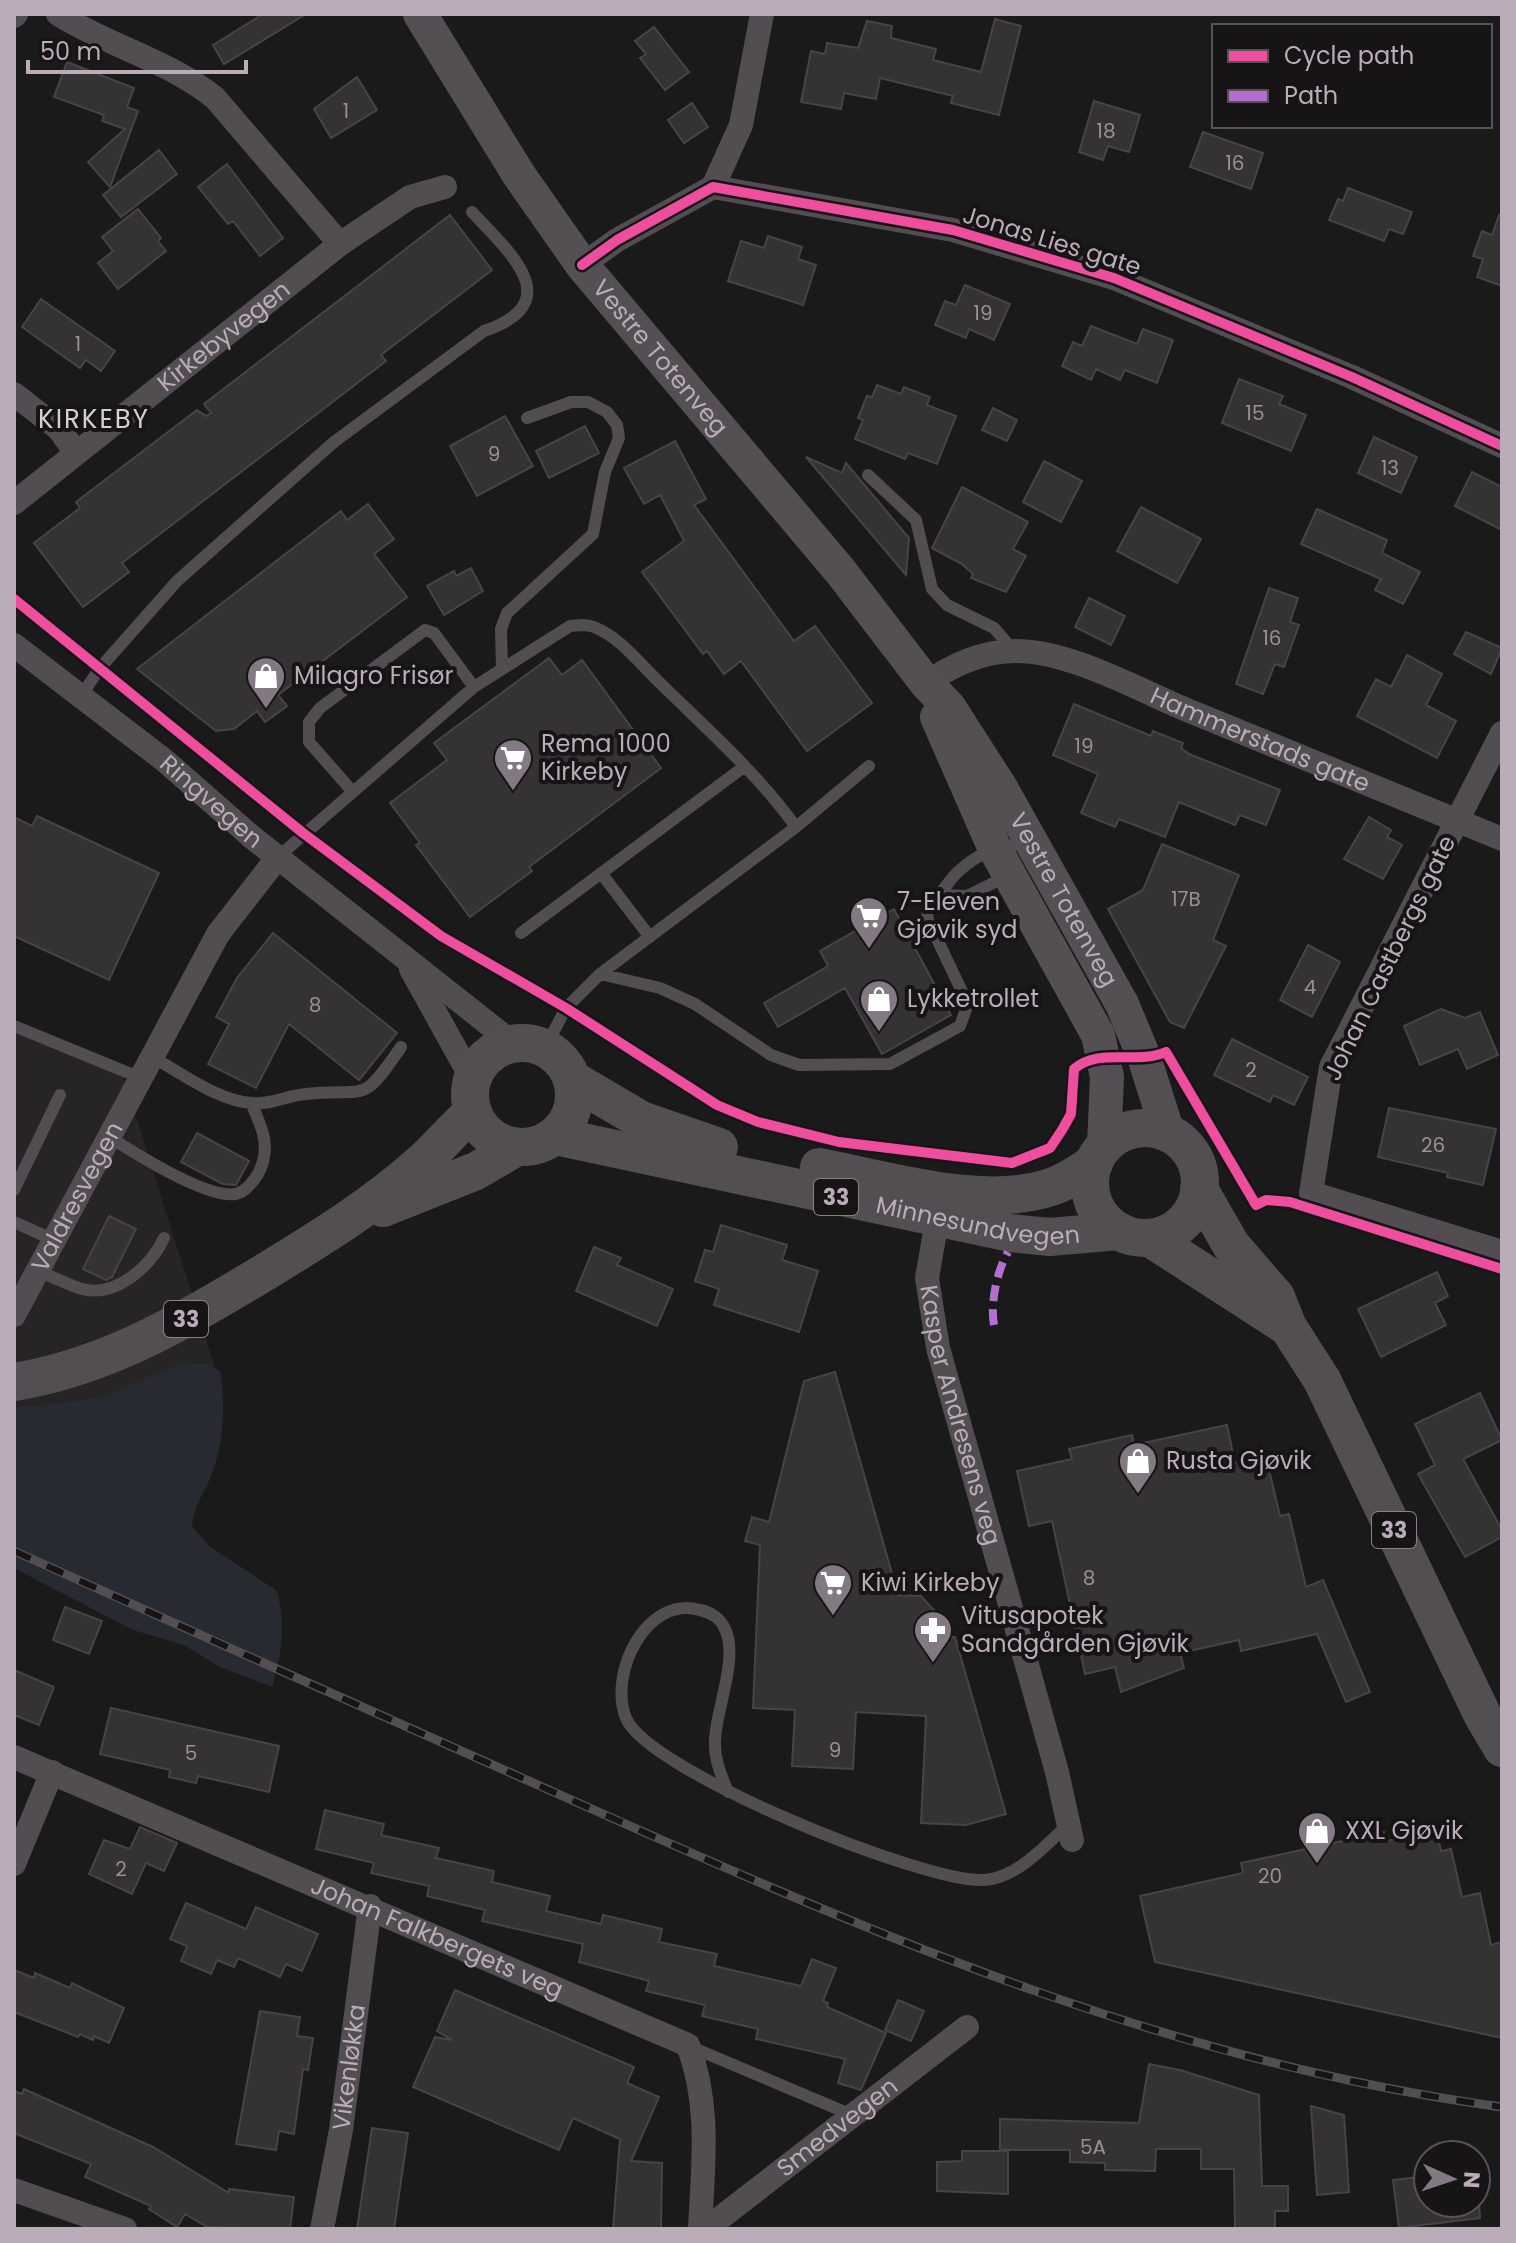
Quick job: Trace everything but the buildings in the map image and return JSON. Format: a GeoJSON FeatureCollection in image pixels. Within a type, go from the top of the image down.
{"type":"FeatureCollection","features":[{"type":"Feature","properties":{"kind":"main road","name":"Vestre Totenveg"},"geometry":{"type":"LineString","coordinates":[[420,14],[519,175],[582,265],[878,617],[926,683],[952,754],[1015,856],[1122,1004],[1144,1057],[1168,1133]]}},
{"type":"Feature","properties":{"kind":"main road","name":"Vestre Totenveg"},"geometry":{"type":"LineString","coordinates":[[1015,856],[1098,1035],[1107,1077],[1099,1154]]}},
{"type":"Feature","properties":{"kind":"main road","name":"Minnesundvegen"},"geometry":{"type":"LineString","coordinates":[[14,1382],[73,1368],[160,1333],[344,1224],[422,1162],[472,1095],[492,1052],[529,1046],[559,1058],[573,1080],[641,1120],[700,1142],[950,1192],[1012,1195],[1031,1192],[1068,1180],[1099,1154]]}},
{"type":"Feature","properties":{"kind":"main road"},"geometry":{"type":"LineString","coordinates":[[555,1136],[572,1111],[573,1080]]}},
{"type":"Feature","properties":{"kind":"main road"},"geometry":{"type":"LineString","coordinates":[[472,1095],[486,1133],[515,1148]]}},
{"type":"Feature","properties":{"kind":"main road","name":"33"},"geometry":{"type":"LineString","coordinates":[[1288,1327],[1134,1235],[1095,1207],[1090,1185],[1099,1154],[1120,1134],[1139,1129],[1168,1133],[1192,1156],[1199,1189],[1231,1245],[1276,1297],[1288,1327],[1322,1380],[1499,1746]]}},
{"type":"Feature","properties":{"kind":"main road","name":"Minnesundvegen"},"geometry":{"type":"LineString","coordinates":[[344,1224],[476,1171],[515,1148],[536,1146],[555,1136],[610,1145],[937,1220],[1050,1237],[1134,1235]]}},
{"type":"Feature","properties":{"kind":"main road","name":"33"},"geometry":{"type":"LineString","coordinates":[[1134,1235],[1162,1235],[1184,1222],[1199,1189]]}},
{"type":"Feature","properties":{"kind":"street"},"geometry":{"type":"LineString","coordinates":[[58,14],[107,43],[167,67],[204,89],[250,135],[340,244]]}},
{"type":"Feature","properties":{"kind":"street"},"geometry":{"type":"LineString","coordinates":[[582,265],[617,240],[713,187],[741,125],[762,14]]}},
{"type":"Feature","properties":{"kind":"street","name":"Kirkebyvegen"},"geometry":{"type":"LineString","coordinates":[[14,503],[340,244],[410,197],[445,187]]}},
{"type":"Feature","properties":{"kind":"street","name":"Jonas Lies gate"},"geometry":{"type":"LineString","coordinates":[[713,187],[953,230],[1104,274],[1352,377],[1502,446]]}},
{"type":"Feature","properties":{"kind":"street"},"geometry":{"type":"LineString","coordinates":[[14,394],[59,429],[76,453]]}},
{"type":"Feature","properties":{"kind":"street","name":"Ringvegen"},"geometry":{"type":"LineString","coordinates":[[14,645],[164,760],[278,857],[406,959],[529,1046]]}},
{"type":"Feature","properties":{"kind":"street","name":"Hammerstads gate"},"geometry":{"type":"LineString","coordinates":[[926,683],[971,658],[1014,651],[1040,654],[1091,669],[1502,839]]}},
{"type":"Feature","properties":{"kind":"street","name":"Johan Castbergs gate"},"geometry":{"type":"LineString","coordinates":[[1502,733],[1331,1067],[1311,1193],[1502,1252]]}},
{"type":"Feature","properties":{"kind":"street","name":"Valdresvegen"},"geometry":{"type":"LineString","coordinates":[[14,1315],[40,1272],[218,934],[278,857]]}},
{"type":"Feature","properties":{"kind":"street","name":"Ringvegen"},"geometry":{"type":"LineString","coordinates":[[406,959],[472,1095]]}},
{"type":"Feature","properties":{"kind":"street","name":"Kasper Andresens veg"},"geometry":{"type":"LineString","coordinates":[[937,1220],[927,1278],[938,1348],[1071,1832]]}},
{"type":"Feature","properties":{"kind":"street","name":"Johan Falkbergets veg"},"geometry":{"type":"LineString","coordinates":[[14,1757],[370,1906],[688,2045]]}},
{"type":"Feature","properties":{"kind":"street"},"geometry":{"type":"LineString","coordinates":[[14,1864],[52,1772]]}},
{"type":"Feature","properties":{"kind":"street","name":"Vikenløkka"},"geometry":{"type":"LineString","coordinates":[[322,2229],[341,2130],[370,1906]]}},
{"type":"Feature","properties":{"kind":"street","name":"Smedvegen"},"geometry":{"type":"LineString","coordinates":[[703,2229],[967,2027]]}},
{"type":"Feature","properties":{"kind":"street"},"geometry":{"type":"LineString","coordinates":[[688,2045],[700,2078],[706,2116],[703,2229]]}},
{"type":"Feature","properties":{"kind":"street"},"geometry":{"type":"LineString","coordinates":[[14,2190],[125,2229]]}},
{"type":"Feature","properties":{"kind":"lane"},"geometry":{"type":"LineString","coordinates":[[81,696],[100,668],[177,581],[334,442],[484,331],[506,323],[524,309],[529,293],[521,269],[472,212]]}},
{"type":"Feature","properties":{"kind":"lane"},"geometry":{"type":"LineString","coordinates":[[502,668],[499,649],[507,613],[593,534],[605,472],[619,438],[617,425],[607,412],[588,402],[571,402],[527,418]]}},
{"type":"Feature","properties":{"kind":"lane"},"geometry":{"type":"LineString","coordinates":[[868,475],[916,520],[932,589],[947,605],[994,628],[1014,651]]}},
{"type":"Feature","properties":{"kind":"lane"},"geometry":{"type":"LineString","coordinates":[[278,857],[474,687],[570,626],[596,627],[620,645],[745,766],[796,827]]}},
{"type":"Feature","properties":{"kind":"lane"},"geometry":{"type":"LineString","coordinates":[[352,791],[309,742],[309,722],[320,708],[425,630],[434,633],[474,687]]}},
{"type":"Feature","properties":{"kind":"lane"},"geometry":{"type":"LineString","coordinates":[[521,933],[745,766]]}},
{"type":"Feature","properties":{"kind":"lane"},"geometry":{"type":"LineString","coordinates":[[529,1046],[600,974],[796,827],[869,766]]}},
{"type":"Feature","properties":{"kind":"lane"},"geometry":{"type":"LineString","coordinates":[[600,974],[660,988],[695,1004],[771,1055],[799,1065],[890,1064],[960,1026],[968,1004],[927,918],[929,903],[943,895],[957,872],[1015,856]]}},
{"type":"Feature","properties":{"kind":"lane"},"geometry":{"type":"LineString","coordinates":[[943,895],[967,896],[1015,856]]}},
{"type":"Feature","properties":{"kind":"lane"},"geometry":{"type":"LineString","coordinates":[[601,873],[650,937]]}},
{"type":"Feature","properties":{"kind":"lane"},"geometry":{"type":"LineString","coordinates":[[14,1026],[251,1103],[279,1101],[301,1094],[351,1095],[370,1089],[401,1047]]}},
{"type":"Feature","properties":{"kind":"lane"},"geometry":{"type":"LineString","coordinates":[[14,1190],[60,1095]]}},
{"type":"Feature","properties":{"kind":"lane"},"geometry":{"type":"LineString","coordinates":[[111,1138],[197,1184],[223,1194],[238,1194],[253,1183],[265,1154],[266,1136],[251,1103]]}},
{"type":"Feature","properties":{"kind":"lane"},"geometry":{"type":"LineString","coordinates":[[14,1222],[56,1241]]}},
{"type":"Feature","properties":{"kind":"lane"},"geometry":{"type":"LineString","coordinates":[[40,1272],[82,1289],[110,1288],[146,1267],[164,1238]]}},
{"type":"Feature","properties":{"kind":"lane"},"geometry":{"type":"LineString","coordinates":[[728,1792],[717,1767],[715,1740],[728,1658],[724,1627],[712,1614],[698,1609],[665,1612],[651,1623],[631,1653],[620,1679],[626,1720],[653,1749],[728,1792],[848,1842],[949,1877],[970,1880],[998,1877],[1013,1871],[1071,1832]]}},
{"type":"Feature","properties":{"kind":"lane"},"geometry":{"type":"LineString","coordinates":[[688,2045],[852,2115]]}},
{"type":"Feature","properties":{"kind":"shaded area"},"geometry":{"type":"Polygon","coordinates":[[[14,1028],[123,1075],[215,1368],[208,1364],[181,1363],[106,1395],[80,1401],[14,1407],[14,1028]]]}},
{"type":"Feature","properties":{"kind":"shaded area"},"geometry":{"type":"Polygon","coordinates":[[[181,1363],[208,1364],[220,1371],[223,1398],[221,1439],[215,1466],[196,1507],[192,1526],[209,1546],[277,1591],[282,1639],[272,1687],[220,1667],[184,1645],[133,1630],[14,1568],[14,1407],[80,1401],[106,1395],[181,1363]]]}},
{"type":"Feature","properties":{"kind":"railway"},"geometry":{"type":"LineString","coordinates":[[14,1551],[697,1856],[920,1948],[1032,1990],[1261,2060],[1380,2087],[1502,2107]]}},
{"type":"Feature","properties":{"kind":"marked path"},"geometry":{"type":"LineString","coordinates":[[994,1325],[995,1287],[1008,1252]]}},
{"type":"Feature","properties":{"kind":"cycle path"},"geometry":{"type":"LineString","coordinates":[[582,265],[617,240],[713,187],[953,230],[1114,278],[1352,377],[1502,446]]}},
{"type":"Feature","properties":{"kind":"cycle path"},"geometry":{"type":"LineString","coordinates":[[14,599],[303,833],[441,936],[566,1008],[717,1105],[758,1122],[839,1142],[1012,1163],[1050,1148],[1062,1130],[1071,1114],[1074,1069],[1095,1059],[1155,1056],[1166,1052],[1256,1205],[1266,1200],[1290,1202],[1502,1269]]}},
{"type":"Feature","properties":{"kind":"place","name":"Milagro Frisør"},"geometry":{"type":"Point","coordinates":[266,710]}},
{"type":"Feature","properties":{"kind":"place","name":"Rema 1000 Kirkeby"},"geometry":{"type":"Point","coordinates":[513,792]}},
{"type":"Feature","properties":{"kind":"place","name":"7-Eleven Gjøvik syd"},"geometry":{"type":"Point","coordinates":[869,950]}},
{"type":"Feature","properties":{"kind":"place","name":"Lykketrollet"},"geometry":{"type":"Point","coordinates":[879,1033]}},
{"type":"Feature","properties":{"kind":"place","name":"Rusta Gjøvik"},"geometry":{"type":"Point","coordinates":[1138,1495]}},
{"type":"Feature","properties":{"kind":"place","name":"Kiwi Kirkeby"},"geometry":{"type":"Point","coordinates":[833,1617]}},
{"type":"Feature","properties":{"kind":"place","name":"Vitusapotek Sandgården Gjøvik"},"geometry":{"type":"Point","coordinates":[933,1664]}},
{"type":"Feature","properties":{"kind":"place","name":"XXL Gjøvik"},"geometry":{"type":"Point","coordinates":[1317,1865]}},
{"type":"Feature","properties":{"kind":"district","name":"KIRKEBY"},"geometry":{"type":"Point","coordinates":[94,419]}}]}
